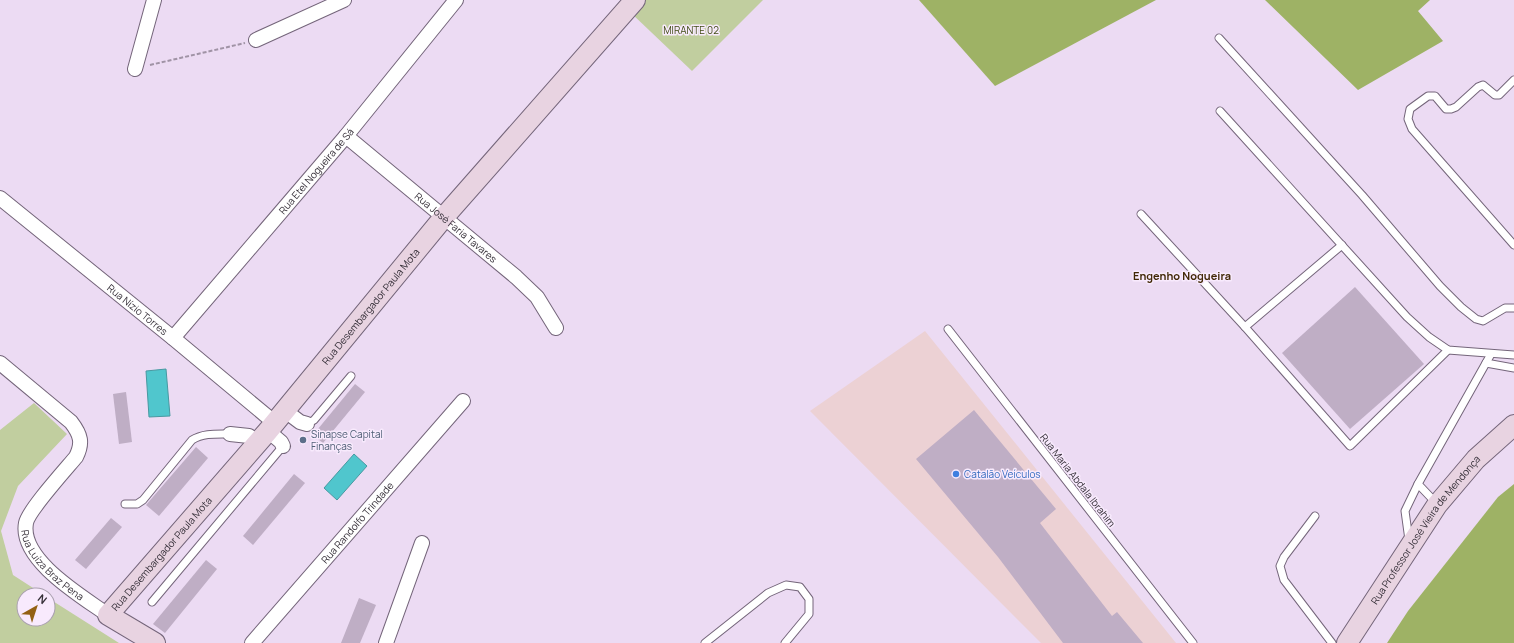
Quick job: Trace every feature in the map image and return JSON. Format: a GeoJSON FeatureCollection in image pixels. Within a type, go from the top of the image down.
{"type":"FeatureCollection","features":[{"type":"Feature","properties":{"kind":"street"},"geometry":{"type":"LineString","coordinates":[[136,69],[154,0]]}},
{"type":"Feature","properties":{"kind":"street"},"geometry":{"type":"LineString","coordinates":[[256,40],[344,0]]}},
{"type":"Feature","properties":{"kind":"street","name":"Rua Etel Nogueira de Sá"},"geometry":{"type":"LineString","coordinates":[[173,338],[346,136],[456,0]]}},
{"type":"Feature","properties":{"kind":"street","name":"Rua Desembargador Paula Mota"},"geometry":{"type":"LineString","coordinates":[[108,615],[271,427],[444,217],[631,1]]}},
{"type":"Feature","properties":{"kind":"street","name":"Rua José Faria Tavares"},"geometry":{"type":"LineString","coordinates":[[346,136],[516,277],[537,297],[556,328]]}},
{"type":"Feature","properties":{"kind":"street","name":"Rua Nízio Torres"},"geometry":{"type":"LineString","coordinates":[[0,198],[173,338],[271,427]]}},
{"type":"Feature","properties":{"kind":"street","name":"Rua Luíza Braz Pena"},"geometry":{"type":"LineString","coordinates":[[0,363],[71,422],[77,430],[80,439],[80,448],[76,457],[34,509],[26,523],[27,539],[32,552],[64,584],[108,615],[155,643]]}},
{"type":"Feature","properties":{"kind":"street","name":"Rua Randolfo Trindade"},"geometry":{"type":"LineString","coordinates":[[252,643],[462,401]]}},
{"type":"Feature","properties":{"kind":"street"},"geometry":{"type":"LineString","coordinates":[[230,434],[249,436],[271,427],[300,422],[307,424]]}},
{"type":"Feature","properties":{"kind":"street","name":"Rua Professor José Vieira de Mendonça"},"geometry":{"type":"LineString","coordinates":[[1347,643],[1437,505],[1476,459],[1514,425]]}},
{"type":"Feature","properties":{"kind":"street"},"geometry":{"type":"LineString","coordinates":[[271,427],[283,446]]}},
{"type":"Feature","properties":{"kind":"street"},"geometry":{"type":"LineString","coordinates":[[386,643],[422,543]]}},
{"type":"Feature","properties":{"kind":"lane"},"geometry":{"type":"LineString","coordinates":[[1219,38],[1362,195],[1440,286],[1461,307],[1476,319],[1482,321],[1505,308],[1514,308]]}},
{"type":"Feature","properties":{"kind":"lane"},"geometry":{"type":"LineString","coordinates":[[1514,80],[1499,95],[1495,95],[1483,85],[1478,87],[1456,107],[1451,109],[1446,109],[1435,96],[1428,96],[1410,109],[1408,119],[1412,128],[1514,245]]}},
{"type":"Feature","properties":{"kind":"lane"},"geometry":{"type":"LineString","coordinates":[[1220,110],[1407,317],[1429,337],[1448,350],[1514,356]]}},
{"type":"Feature","properties":{"kind":"lane"},"geometry":{"type":"LineString","coordinates":[[1141,214],[1245,326],[1350,446],[1448,350]]}},
{"type":"Feature","properties":{"kind":"lane"},"geometry":{"type":"LineString","coordinates":[[1245,326],[1342,245]]}},
{"type":"Feature","properties":{"kind":"lane","name":"Rua Maria Abdala Ibrahim"},"geometry":{"type":"LineString","coordinates":[[948,330],[1193,643]]}},
{"type":"Feature","properties":{"kind":"lane"},"geometry":{"type":"LineString","coordinates":[[1410,546],[1405,511],[1418,484],[1491,354]]}},
{"type":"Feature","properties":{"kind":"lane"},"geometry":{"type":"LineString","coordinates":[[1486,363],[1514,368]]}},
{"type":"Feature","properties":{"kind":"lane"},"geometry":{"type":"LineString","coordinates":[[307,424],[314,420],[350,376]]}},
{"type":"Feature","properties":{"kind":"lane"},"geometry":{"type":"LineString","coordinates":[[125,504],[137,504],[143,500],[192,440],[198,436],[230,434]]}},
{"type":"Feature","properties":{"kind":"lane"},"geometry":{"type":"LineString","coordinates":[[152,602],[283,446]]}},
{"type":"Feature","properties":{"kind":"lane"},"geometry":{"type":"LineString","coordinates":[[1418,484],[1437,505]]}},
{"type":"Feature","properties":{"kind":"lane"},"geometry":{"type":"LineString","coordinates":[[1316,516],[1284,556],[1280,566],[1284,580],[1332,643]]}},
{"type":"Feature","properties":{"kind":"lane"},"geometry":{"type":"LineString","coordinates":[[705,643],[768,593],[786,586],[800,587],[810,599],[809,614],[785,643]]}},
{"type":"Feature","properties":{"kind":"path"},"geometry":{"type":"LineString","coordinates":[[136,69],[256,40]]}},
{"type":"Feature","properties":{"kind":"shaded area","name":"Catalão Veículos"},"geometry":{"type":"Polygon","coordinates":[[[925,331],[1176,643],[1041,643],[810,411],[925,331]]]}},
{"type":"Feature","properties":{"kind":"green space","name":"MIRANTE 02"},"geometry":{"type":"Polygon","coordinates":[[[640,0],[763,0],[692,71],[630,12],[640,0]]]}},
{"type":"Feature","properties":{"kind":"green space"},"geometry":{"type":"Polygon","coordinates":[[[919,0],[1156,0],[995,86],[919,0]]]}},
{"type":"Feature","properties":{"kind":"green space"},"geometry":{"type":"Polygon","coordinates":[[[1265,0],[1430,0],[1418,11],[1443,41],[1358,90],[1265,0]]]}},
{"type":"Feature","properties":{"kind":"green space"},"geometry":{"type":"Polygon","coordinates":[[[34,403],[67,434],[18,486],[1,531],[13,575],[32,587],[16,587],[16,627],[56,627],[56,603],[119,643],[0,643],[0,430],[34,403]]]}},
{"type":"Feature","properties":{"kind":"green space"},"geometry":{"type":"Polygon","coordinates":[[[1514,484],[1514,643],[1387,643],[1408,611],[1498,497],[1514,484]]]}},
{"type":"Feature","properties":{"kind":"water"},"geometry":{"type":"Polygon","coordinates":[[[166,369],[170,416],[149,417],[146,371],[166,369]]]}},
{"type":"Feature","properties":{"kind":"water"},"geometry":{"type":"Polygon","coordinates":[[[354,454],[367,466],[337,500],[324,488],[354,454]]]}},
{"type":"Feature","properties":{"kind":"building"},"geometry":{"type":"Polygon","coordinates":[[[1355,287],[1424,364],[1350,429],[1282,353],[1355,287]]]}},
{"type":"Feature","properties":{"kind":"building"},"geometry":{"type":"Polygon","coordinates":[[[355,384],[365,392],[323,443],[313,435],[355,384]]]}},
{"type":"Feature","properties":{"kind":"building"},"geometry":{"type":"Polygon","coordinates":[[[126,392],[132,442],[119,444],[113,394],[126,392]]]}},
{"type":"Feature","properties":{"kind":"building"},"geometry":{"type":"Polygon","coordinates":[[[974,410],[1056,509],[1040,523],[1112,616],[1117,612],[1143,643],[1063,643],[998,557],[916,459],[974,410]]]}},
{"type":"Feature","properties":{"kind":"building"},"geometry":{"type":"Polygon","coordinates":[[[196,447],[208,458],[159,516],[146,505],[196,447]]]}},
{"type":"Feature","properties":{"kind":"building"},"geometry":{"type":"Polygon","coordinates":[[[294,474],[305,483],[253,545],[243,536],[294,474]]]}},
{"type":"Feature","properties":{"kind":"building"},"geometry":{"type":"Polygon","coordinates":[[[111,518],[122,527],[86,569],[75,560],[111,518]]]}},
{"type":"Feature","properties":{"kind":"building"},"geometry":{"type":"Polygon","coordinates":[[[206,560],[217,569],[165,633],[153,624],[206,560]]]}},
{"type":"Feature","properties":{"kind":"building"},"geometry":{"type":"Polygon","coordinates":[[[359,598],[376,605],[360,643],[341,643],[359,598]]]}},
{"type":"Feature","properties":{"kind":"place","name":"Sinapse Capital Finanças"},"geometry":{"type":"Point","coordinates":[303,440]}},
{"type":"Feature","properties":{"kind":"place","name":"Catalão Veículos"},"geometry":{"type":"Point","coordinates":[956,474]}},
{"type":"Feature","properties":{"kind":"district","name":"Engenho Nogueira"},"geometry":{"type":"Point","coordinates":[1182,276]}}]}
